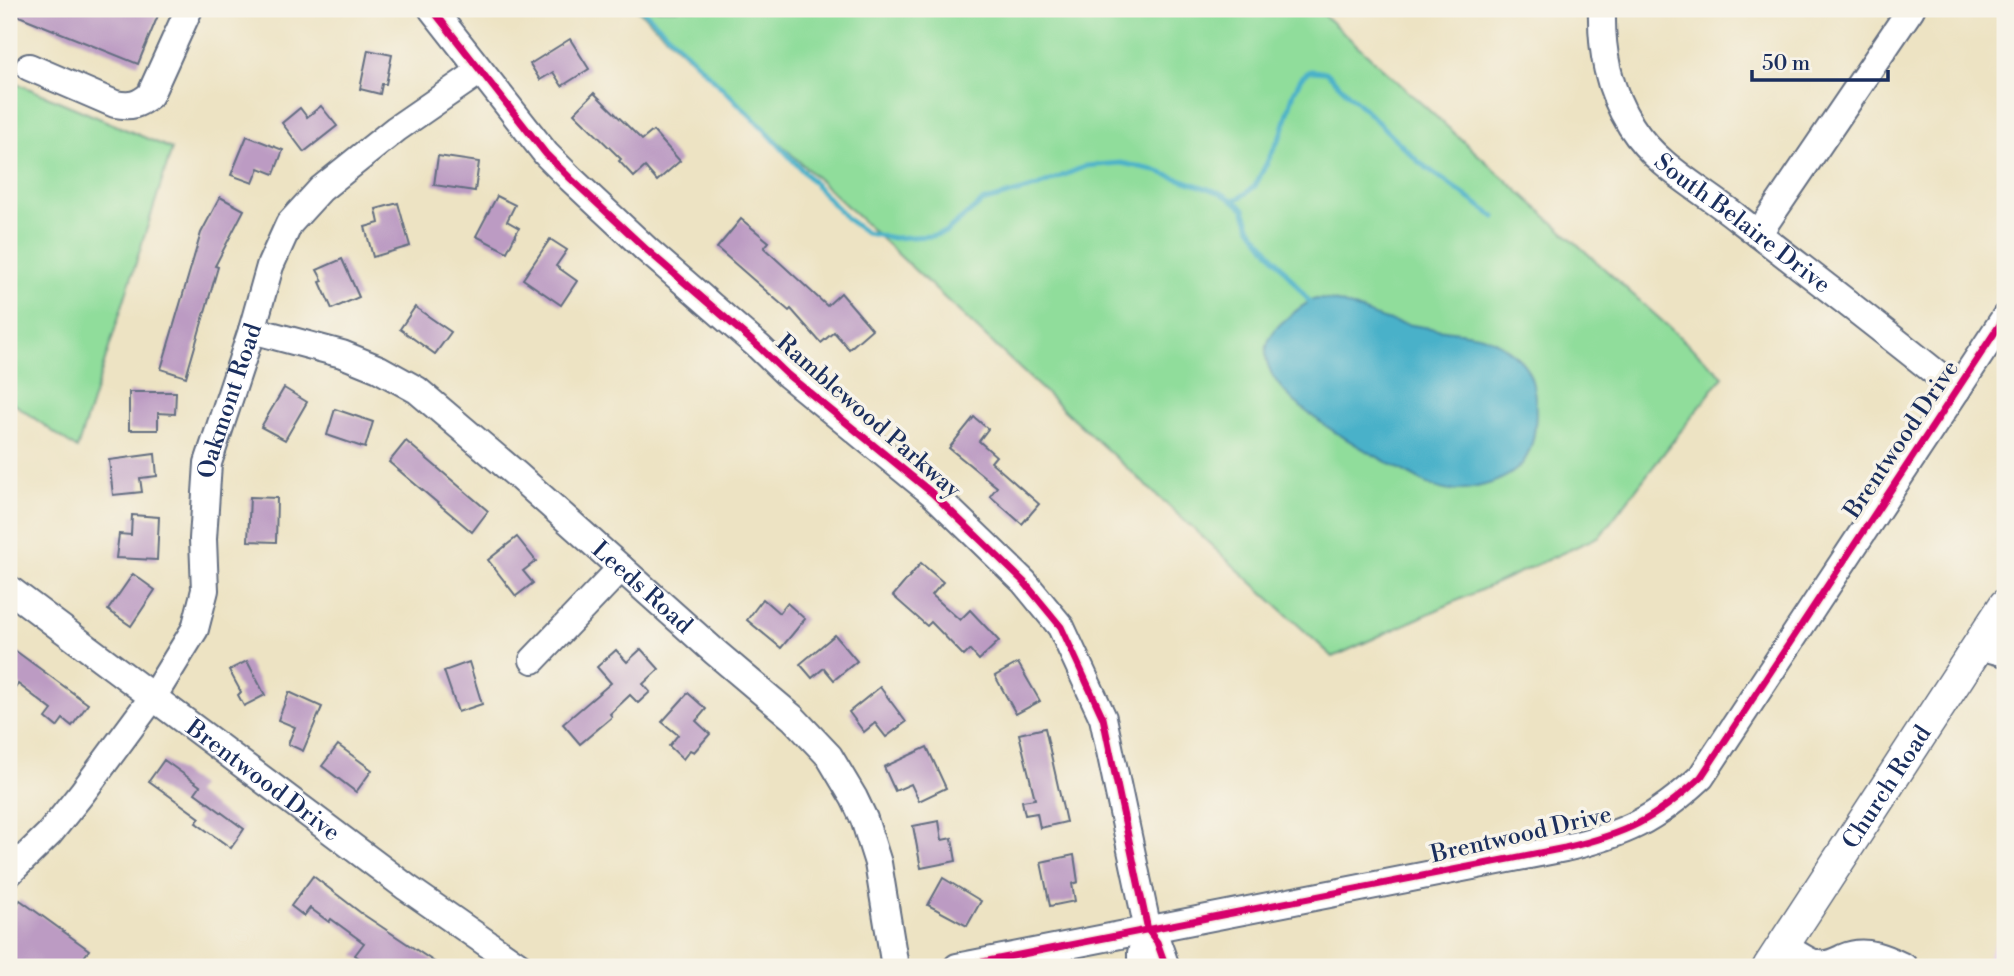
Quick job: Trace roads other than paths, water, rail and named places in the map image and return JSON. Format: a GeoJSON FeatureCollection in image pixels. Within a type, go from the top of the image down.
{"type":"FeatureCollection","features":[{"type":"Feature","properties":{"kind":"main road","name":"Church Road"},"geometry":{"type":"LineString","coordinates":[[1776,956],[1992,650],[2005,605]]}},
{"type":"Feature","properties":{"kind":"street"},"geometry":{"type":"LineString","coordinates":[[29,67],[115,104],[130,107],[140,104],[150,95],[189,9]]}},
{"type":"Feature","properties":{"kind":"street","name":"Ramblewood Parkway"},"geometry":{"type":"LineString","coordinates":[[432,9],[546,154],[570,179],[788,375],[932,493],[1024,582],[1061,627],[1091,686],[1103,718],[1148,930],[1157,942],[1166,967]]}},
{"type":"Feature","properties":{"kind":"street","name":"South Belaire Drive"},"geometry":{"type":"LineString","coordinates":[[1602,9],[1603,57],[1610,81],[1630,125],[1645,144],[1662,161],[1814,275],[1956,390]]}},
{"type":"Feature","properties":{"kind":"street"},"geometry":{"type":"LineString","coordinates":[[1758,234],[1911,9]]}},
{"type":"Feature","properties":{"kind":"street","name":"Oakmont Road"},"geometry":{"type":"LineString","coordinates":[[9,873],[49,834],[82,793],[153,697],[195,629],[205,590],[203,539],[208,463],[270,266],[289,225],[321,189],[396,129],[481,71]]}},
{"type":"Feature","properties":{"kind":"street","name":"Brentwood Drive"},"geometry":{"type":"LineString","coordinates":[[957,967],[1590,842],[1635,827],[1673,803],[1701,777],[2005,317]]}},
{"type":"Feature","properties":{"kind":"street","name":"Leeds Road"},"geometry":{"type":"LineString","coordinates":[[252,330],[342,354],[408,384],[456,422],[793,718],[829,756],[854,798],[878,863],[895,967]]}},
{"type":"Feature","properties":{"kind":"street"},"geometry":{"type":"LineString","coordinates":[[533,660],[621,568]]}},
{"type":"Feature","properties":{"kind":"street","name":"Brentwood Drive"},"geometry":{"type":"LineString","coordinates":[[9,589],[406,887],[521,967]]}},
{"type":"Feature","properties":{"kind":"street","name":"Ramblewood Parkway"},"geometry":{"type":"LineString","coordinates":[[1142,967],[1141,953],[1148,930]]}},
{"type":"Feature","properties":{"kind":"street"},"geometry":{"type":"LineString","coordinates":[[1776,956],[1817,964],[1832,963],[1848,955],[1861,954],[1882,956],[1904,967]]}},
{"type":"Feature","properties":{"kind":"water"},"geometry":{"type":"Polygon","coordinates":[[[1316,299],[1343,304],[1396,322],[1484,336],[1511,352],[1527,369],[1536,407],[1534,436],[1524,461],[1510,474],[1489,484],[1444,490],[1373,455],[1308,413],[1276,381],[1268,365],[1266,352],[1272,334],[1281,324],[1316,299]]]}},
{"type":"Feature","properties":{"kind":"waterway"},"geometry":{"type":"LineString","coordinates":[[642,9],[765,130],[847,219],[866,233],[893,238],[931,236],[946,232],[982,202],[1036,187],[1086,166],[1121,163],[1150,169],[1221,193],[1236,202],[1244,209],[1250,226],[1313,306]]}},
{"type":"Feature","properties":{"kind":"waterway"},"geometry":{"type":"LineString","coordinates":[[1233,200],[1255,186],[1282,133],[1301,78],[1310,71],[1326,72],[1420,163],[1495,217]]}}]}
